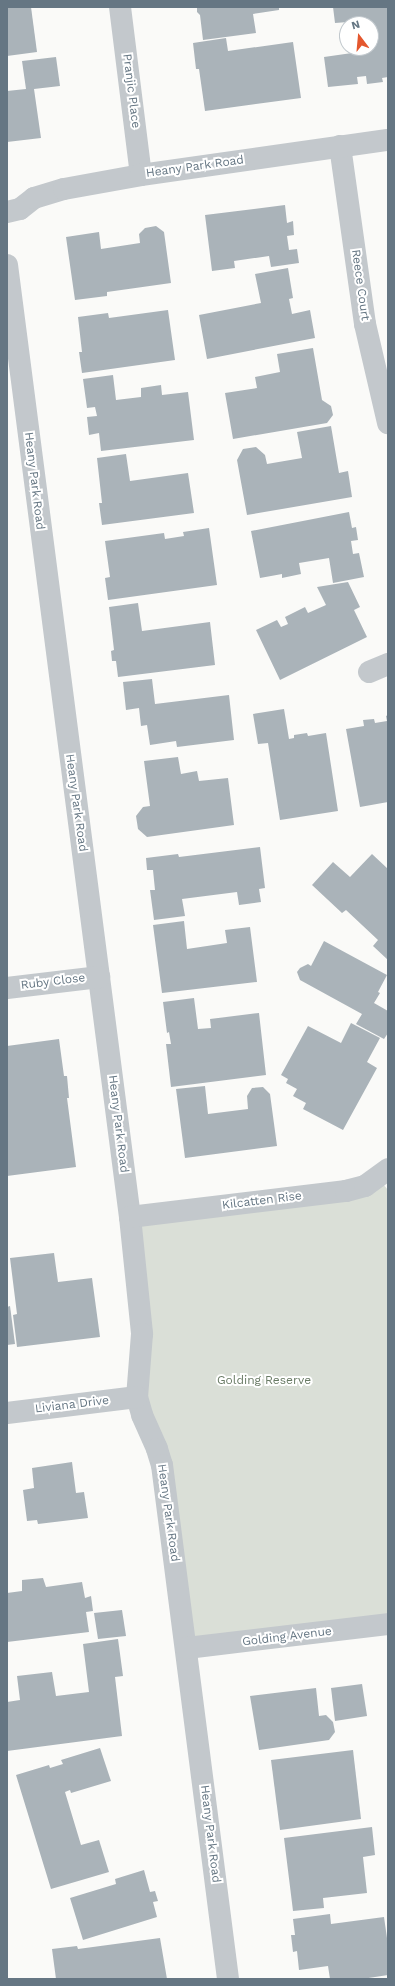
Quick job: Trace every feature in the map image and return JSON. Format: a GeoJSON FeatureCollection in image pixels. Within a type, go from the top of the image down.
{"type":"FeatureCollection","features":[{"type":"Feature","properties":{"kind":"street","name":"Pranjic Place"},"geometry":{"type":"LineString","coordinates":[[120,7],[141,174]]}},
{"type":"Feature","properties":{"kind":"street","name":"Heany Park Road"},"geometry":{"type":"LineString","coordinates":[[7,212],[20,209],[34,198],[64,189],[141,174],[388,140]]}},
{"type":"Feature","properties":{"kind":"street","name":"Reece Court"},"geometry":{"type":"LineString","coordinates":[[340,146],[365,324],[388,423]]}},
{"type":"Feature","properties":{"kind":"street","name":"Heany Park Road"},"geometry":{"type":"LineString","coordinates":[[7,265],[130,1217],[142,1334],[137,1397],[142,1415],[157,1449],[162,1465],[228,1979]]}},
{"type":"Feature","properties":{"kind":"street","name":"Ruby Close"},"geometry":{"type":"LineString","coordinates":[[7,988],[99,977]]}},
{"type":"Feature","properties":{"kind":"street","name":"Kilcatten Rise"},"geometry":{"type":"LineString","coordinates":[[130,1217],[342,1192],[385,1179]]}},
{"type":"Feature","properties":{"kind":"street","name":"Liviana Drive"},"geometry":{"type":"LineString","coordinates":[[7,1413],[137,1397]]}},
{"type":"Feature","properties":{"kind":"street","name":"Golding Avenue"},"geometry":{"type":"LineString","coordinates":[[186,1648],[388,1624]]}},
{"type":"Feature","properties":{"kind":"green space","name":"Golding Reserve"},"geometry":{"type":"Polygon","coordinates":[[[378,1178],[388,1190],[388,1624],[187,1648],[142,1415],[130,1217],[378,1178]]]}},
{"type":"Feature","properties":{"kind":"building"},"geometry":{"type":"Polygon","coordinates":[[[7,7],[31,7],[37,52],[7,56],[7,7]]]}},
{"type":"Feature","properties":{"kind":"building"},"geometry":{"type":"Polygon","coordinates":[[[197,7],[279,7],[279,10],[253,14],[256,33],[203,40],[200,15],[197,12],[197,7]]]}},
{"type":"Feature","properties":{"kind":"building"},"geometry":{"type":"Polygon","coordinates":[[[333,7],[388,7],[388,77],[382,78],[383,82],[367,84],[366,76],[357,77],[358,84],[328,87],[324,57],[339,55],[379,56],[379,16],[339,16],[339,23],[335,23],[333,7]]]}},
{"type":"Feature","properties":{"kind":"building"},"geometry":{"type":"Polygon","coordinates":[[[226,38],[228,51],[293,42],[301,98],[205,111],[199,69],[196,69],[193,43],[226,38]]]}},
{"type":"Feature","properties":{"kind":"building"},"geometry":{"type":"Polygon","coordinates":[[[56,57],[60,86],[34,89],[41,138],[7,142],[7,91],[26,89],[22,61],[56,57]]]}},
{"type":"Feature","properties":{"kind":"building"},"geometry":{"type":"Polygon","coordinates":[[[285,205],[287,223],[293,221],[294,235],[287,236],[289,250],[297,249],[299,263],[271,267],[269,256],[234,261],[235,268],[212,271],[205,215],[285,205]]]}},
{"type":"Feature","properties":{"kind":"building"},"geometry":{"type":"Polygon","coordinates":[[[156,226],[164,232],[171,283],[107,292],[107,296],[75,300],[66,237],[99,232],[101,249],[140,243],[139,234],[145,228],[156,226]]]}},
{"type":"Feature","properties":{"kind":"building"},"geometry":{"type":"Polygon","coordinates":[[[288,268],[293,298],[289,299],[292,314],[310,310],[315,338],[207,359],[199,315],[261,303],[255,274],[288,268]]]}},
{"type":"Feature","properties":{"kind":"building"},"geometry":{"type":"Polygon","coordinates":[[[168,310],[175,360],[82,373],[79,352],[82,352],[78,317],[108,313],[109,318],[168,310]]]}},
{"type":"Feature","properties":{"kind":"building"},"geometry":{"type":"Polygon","coordinates":[[[313,348],[322,400],[331,406],[333,415],[327,423],[233,439],[225,393],[257,388],[255,377],[280,372],[277,354],[313,348]]]}},
{"type":"Feature","properties":{"kind":"building"},"geometry":{"type":"Polygon","coordinates":[[[113,375],[116,400],[141,397],[141,388],[161,385],[162,395],[188,392],[194,440],[101,451],[99,433],[89,435],[87,417],[97,416],[95,407],[87,408],[83,379],[113,375]]]}},
{"type":"Feature","properties":{"kind":"building"},"geometry":{"type":"Polygon","coordinates":[[[331,426],[339,473],[348,471],[352,497],[247,515],[237,460],[243,449],[256,447],[265,455],[267,464],[302,458],[297,432],[331,426]]]}},
{"type":"Feature","properties":{"kind":"building"},"geometry":{"type":"Polygon","coordinates":[[[126,454],[130,481],[188,473],[194,513],[102,525],[99,503],[102,503],[97,458],[126,454]]]}},
{"type":"Feature","properties":{"kind":"building"},"geometry":{"type":"Polygon","coordinates":[[[349,512],[352,528],[356,527],[358,540],[351,541],[353,554],[359,553],[364,577],[333,583],[329,558],[299,563],[301,574],[282,578],[282,574],[260,578],[251,531],[349,512]]]}},
{"type":"Feature","properties":{"kind":"building"},"geometry":{"type":"Polygon","coordinates":[[[209,528],[217,585],[108,600],[105,578],[110,577],[105,541],[164,533],[165,539],[184,536],[183,532],[209,528]]]}},
{"type":"Feature","properties":{"kind":"building"},"geometry":{"type":"Polygon","coordinates":[[[348,582],[360,607],[354,610],[367,637],[280,680],[256,630],[277,620],[281,627],[288,624],[285,617],[305,607],[308,613],[326,605],[317,587],[348,582]]]}},
{"type":"Feature","properties":{"kind":"building"},"geometry":{"type":"Polygon","coordinates":[[[138,603],[142,631],[210,622],[215,665],[118,677],[116,661],[112,661],[111,651],[114,650],[109,607],[138,603]]]}},
{"type":"Feature","properties":{"kind":"building"},"geometry":{"type":"Polygon","coordinates":[[[152,679],[155,704],[229,695],[234,740],[177,747],[176,741],[150,745],[147,725],[141,726],[139,708],[126,710],[123,682],[152,679]]]}},
{"type":"Feature","properties":{"kind":"building"},"geometry":{"type":"Polygon","coordinates":[[[284,709],[289,739],[294,738],[294,735],[307,733],[308,736],[326,733],[338,811],[280,820],[268,743],[258,744],[253,714],[284,709]]]}},
{"type":"Feature","properties":{"kind":"building"},"geometry":{"type":"Polygon","coordinates":[[[388,715],[388,802],[360,807],[346,729],[364,726],[363,720],[374,719],[375,723],[387,721],[386,716],[388,715]]]}},
{"type":"Feature","properties":{"kind":"building"},"geometry":{"type":"Polygon","coordinates":[[[178,757],[181,774],[197,771],[199,781],[228,778],[234,825],[147,837],[138,829],[136,816],[143,807],[150,806],[144,761],[178,757]]]}},
{"type":"Feature","properties":{"kind":"building"},"geometry":{"type":"Polygon","coordinates":[[[260,847],[265,888],[259,889],[261,902],[239,905],[237,892],[182,899],[185,916],[154,920],[150,890],[155,890],[153,870],[147,870],[146,858],[178,854],[179,857],[260,847]]]}},
{"type":"Feature","properties":{"kind":"building"},"geometry":{"type":"Polygon","coordinates":[[[372,854],[388,869],[388,960],[373,946],[378,940],[346,910],[342,913],[312,885],[333,862],[350,877],[372,854]]]}},
{"type":"Feature","properties":{"kind":"building"},"geometry":{"type":"Polygon","coordinates":[[[184,921],[187,949],[227,943],[225,930],[250,927],[257,982],[162,993],[153,925],[184,921]]]}},
{"type":"Feature","properties":{"kind":"building"},"geometry":{"type":"Polygon","coordinates":[[[324,941],[387,975],[378,992],[380,993],[374,1003],[388,1011],[388,1033],[384,1039],[356,1024],[362,1014],[300,980],[297,972],[300,968],[308,964],[311,966],[324,941]]]}},
{"type":"Feature","properties":{"kind":"building"},"geometry":{"type":"Polygon","coordinates":[[[194,998],[198,1029],[211,1028],[210,1019],[259,1013],[266,1075],[171,1087],[166,1044],[171,1044],[169,1032],[167,1033],[163,1002],[194,998]]]}},
{"type":"Feature","properties":{"kind":"building"},"geometry":{"type":"Polygon","coordinates":[[[351,1023],[380,1038],[367,1062],[377,1068],[343,1130],[303,1109],[306,1103],[293,1096],[297,1089],[286,1083],[288,1079],[281,1075],[308,1026],[341,1043],[351,1023]]]}},
{"type":"Feature","properties":{"kind":"building"},"geometry":{"type":"Polygon","coordinates":[[[59,1039],[64,1076],[67,1076],[69,1098],[67,1098],[76,1167],[7,1176],[7,1046],[59,1039]]]}},
{"type":"Feature","properties":{"kind":"building"},"geometry":{"type":"Polygon","coordinates":[[[205,1086],[208,1114],[248,1109],[247,1096],[252,1088],[263,1087],[270,1094],[277,1146],[185,1158],[176,1089],[205,1086]]]}},
{"type":"Feature","properties":{"kind":"building"},"geometry":{"type":"Polygon","coordinates":[[[54,1253],[58,1282],[92,1278],[100,1337],[17,1347],[13,1315],[17,1314],[10,1258],[54,1253]]]}},
{"type":"Feature","properties":{"kind":"building"},"geometry":{"type":"Polygon","coordinates":[[[10,1306],[15,1344],[7,1345],[7,1307],[10,1306]]]}},
{"type":"Feature","properties":{"kind":"building"},"geometry":{"type":"Polygon","coordinates":[[[72,1462],[76,1493],[84,1492],[88,1518],[38,1524],[37,1520],[27,1521],[23,1490],[34,1488],[32,1468],[72,1462]]]}},
{"type":"Feature","properties":{"kind":"building"},"geometry":{"type":"Polygon","coordinates":[[[43,1578],[46,1587],[82,1582],[85,1598],[91,1596],[93,1611],[86,1612],[89,1632],[7,1642],[7,1593],[22,1591],[22,1580],[43,1578]]]}},
{"type":"Feature","properties":{"kind":"building"},"geometry":{"type":"Polygon","coordinates":[[[122,1610],[126,1636],[98,1639],[94,1613],[122,1610]]]}},
{"type":"Feature","properties":{"kind":"building"},"geometry":{"type":"Polygon","coordinates":[[[118,1639],[123,1676],[115,1677],[122,1736],[7,1751],[7,1702],[20,1700],[17,1676],[52,1672],[56,1696],[89,1692],[83,1644],[118,1639]]]}},
{"type":"Feature","properties":{"kind":"building"},"geometry":{"type":"Polygon","coordinates":[[[362,1684],[367,1716],[335,1721],[331,1688],[362,1684]]]}},
{"type":"Feature","properties":{"kind":"building"},"geometry":{"type":"Polygon","coordinates":[[[316,1688],[319,1716],[326,1715],[333,1722],[335,1732],[329,1740],[259,1750],[250,1696],[316,1688]]]}},
{"type":"Feature","properties":{"kind":"building"},"geometry":{"type":"Polygon","coordinates":[[[100,1748],[111,1781],[71,1793],[70,1790],[65,1792],[81,1845],[99,1840],[109,1872],[51,1889],[16,1775],[49,1765],[50,1768],[63,1764],[61,1760],[100,1748]]]}},
{"type":"Feature","properties":{"kind":"building"},"geometry":{"type":"Polygon","coordinates":[[[353,1750],[361,1819],[280,1830],[271,1760],[353,1750]]]}},
{"type":"Feature","properties":{"kind":"building"},"geometry":{"type":"Polygon","coordinates":[[[372,1827],[375,1855],[363,1857],[367,1893],[323,1898],[324,1908],[293,1911],[284,1838],[372,1827]]]}},
{"type":"Feature","properties":{"kind":"building"},"geometry":{"type":"Polygon","coordinates":[[[144,1870],[150,1892],[155,1891],[158,1901],[153,1902],[157,1917],[83,1940],[70,1898],[116,1884],[115,1879],[144,1870]]]}},
{"type":"Feature","properties":{"kind":"building"},"geometry":{"type":"Polygon","coordinates":[[[330,1914],[331,1924],[384,1917],[388,1945],[388,1975],[362,1979],[330,1979],[328,1966],[299,1970],[297,1951],[293,1952],[291,1935],[295,1935],[293,1919],[330,1914]]]}},
{"type":"Feature","properties":{"kind":"building"},"geometry":{"type":"Polygon","coordinates":[[[160,1938],[167,1979],[56,1979],[52,1949],[77,1946],[78,1949],[160,1938]]]}}]}
